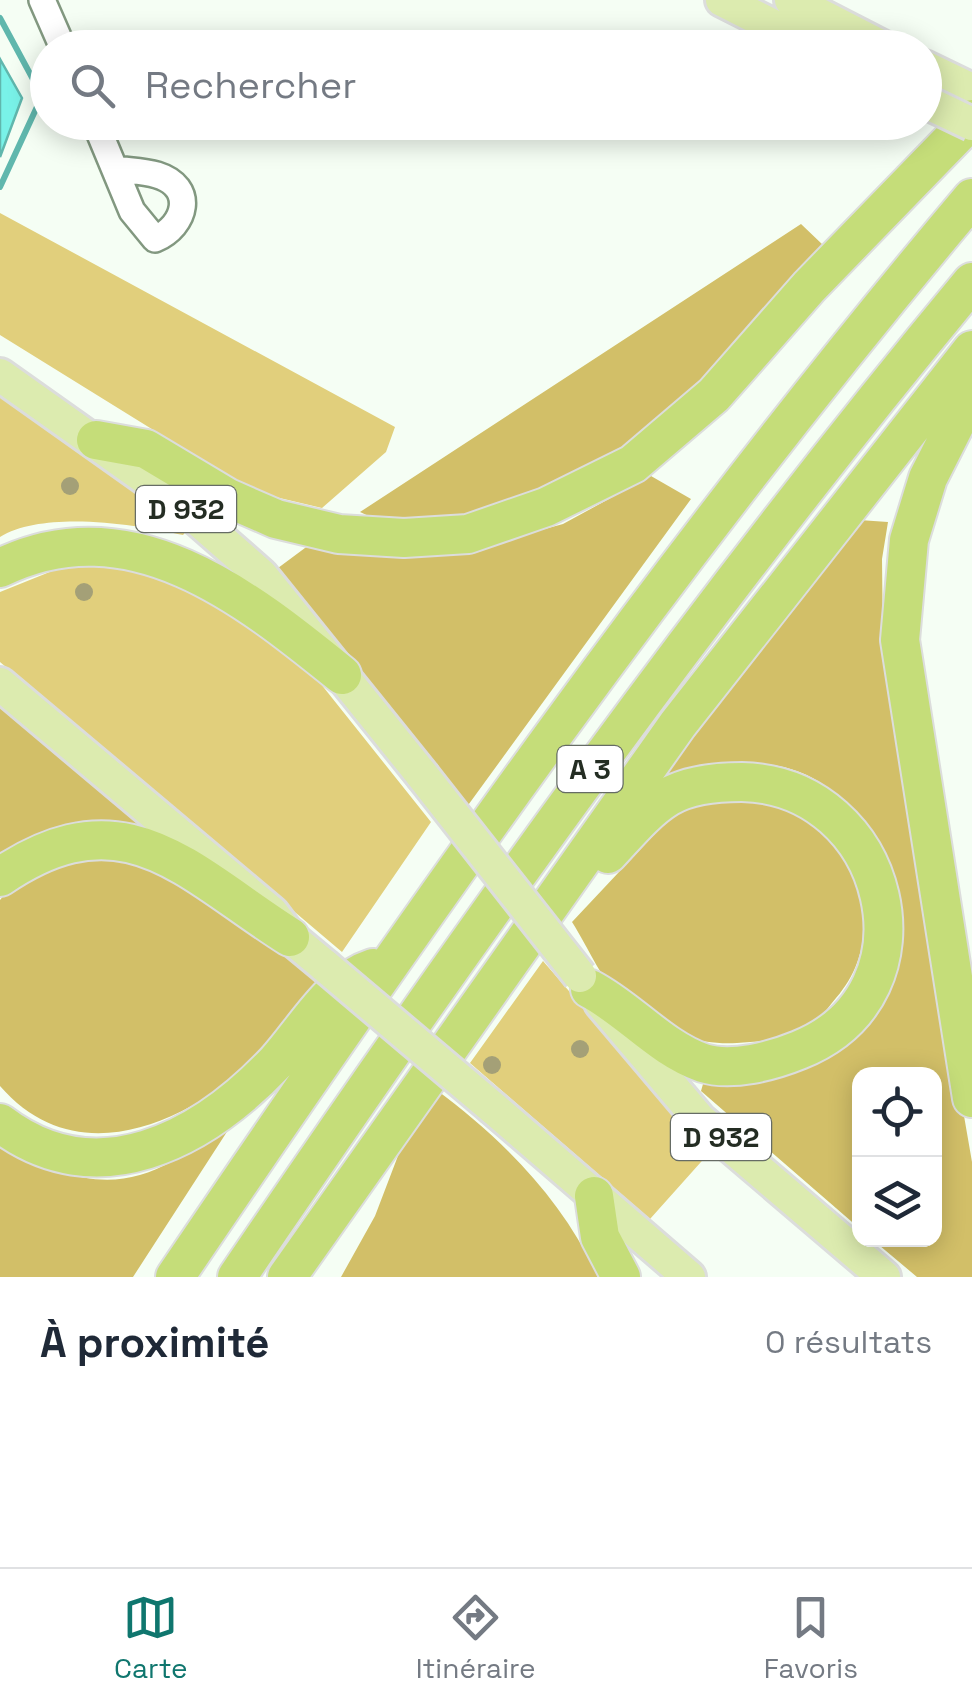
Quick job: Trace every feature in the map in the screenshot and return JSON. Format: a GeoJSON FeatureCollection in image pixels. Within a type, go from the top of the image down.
{"type":"FeatureCollection","features":[{"type":"Feature","properties":{"kind":"highway"},"geometry":{"type":"LineString","coordinates":[[96,440],[146,449],[228,498],[276,519],[339,534],[404,538],[468,534],[546,507],[633,464],[714,395],[810,287],[972,122]]}},
{"type":"Feature","properties":{"kind":"highway","name":"A 3"},"geometry":{"type":"LineString","coordinates":[[176,1277],[390,963],[639,619],[894,290],[972,198]]}},
{"type":"Feature","properties":{"kind":"highway","name":"A 3"},"geometry":{"type":"LineString","coordinates":[[237,1277],[432,988],[648,689],[972,282]]}},
{"type":"Feature","properties":{"kind":"highway"},"geometry":{"type":"LineString","coordinates":[[287,1277],[570,872],[737,647],[972,350]]}},
{"type":"Feature","properties":{"kind":"highway"},"geometry":{"type":"LineString","coordinates":[[972,391],[928,478],[909,540],[900,640],[972,1098]]}},
{"type":"Feature","properties":{"kind":"highway"},"geometry":{"type":"LineString","coordinates":[[0,568],[77,548],[142,552],[240,595],[342,676]]}},
{"type":"Feature","properties":{"kind":"highway"},"geometry":{"type":"LineString","coordinates":[[570,872],[603,859],[670,796],[720,782],[771,783],[818,801],[844,826],[857,839],[882,893],[884,951],[860,1004],[818,1043],[768,1062],[707,1064],[670,1047],[622,1006],[584,982]]}},
{"type":"Feature","properties":{"kind":"highway"},"geometry":{"type":"LineString","coordinates":[[0,877],[46,850],[67,844],[88,840],[137,844],[188,865],[290,937]]}},
{"type":"Feature","properties":{"kind":"highway"},"geometry":{"type":"LineString","coordinates":[[0,1123],[28,1143],[75,1157],[131,1156],[157,1146],[197,1128],[235,1100],[275,1062],[347,977],[390,963]]}},
{"type":"Feature","properties":{"kind":"highway"},"geometry":{"type":"LineString","coordinates":[[320,1277],[355,1216],[352,1185]]}},
{"type":"Feature","properties":{"kind":"highway"},"geometry":{"type":"LineString","coordinates":[[594,1196],[600,1236],[621,1277]]}},
{"type":"Feature","properties":{"kind":"main road"},"geometry":{"type":"LineString","coordinates":[[722,0],[781,30]]}},
{"type":"Feature","properties":{"kind":"main road"},"geometry":{"type":"LineString","coordinates":[[791,0],[849,30]]}},
{"type":"Feature","properties":{"kind":"main road"},"geometry":{"type":"LineString","coordinates":[[942,76],[972,90]]}},
{"type":"Feature","properties":{"kind":"main road"},"geometry":{"type":"LineString","coordinates":[[942,109],[972,122]]}},
{"type":"Feature","properties":{"kind":"main road","name":"D 932"},"geometry":{"type":"LineString","coordinates":[[0,374],[172,497],[260,575],[422,774],[646,1061],[700,1120],[884,1277]]}},
{"type":"Feature","properties":{"kind":"main road"},"geometry":{"type":"LineString","coordinates":[[0,684],[272,913],[290,937],[689,1277]]}},
{"type":"Feature","properties":{"kind":"lane"},"geometry":{"type":"LineString","coordinates":[[42,0],[55,30]]}},
{"type":"Feature","properties":{"kind":"lane"},"geometry":{"type":"LineString","coordinates":[[104,140],[116,169]]}},
{"type":"Feature","properties":{"kind":"shaded area"},"geometry":{"type":"Polygon","coordinates":[[[0,213],[395,427],[386,452],[322,508],[267,495],[226,475],[0,335],[0,213]]]}},
{"type":"Feature","properties":{"kind":"shaded area"},"geometry":{"type":"Polygon","coordinates":[[[801,224],[823,245],[789,292],[707,384],[660,426],[609,462],[555,491],[499,511],[409,522],[360,512],[801,224]]]}},
{"type":"Feature","properties":{"kind":"shaded area"},"geometry":{"type":"Polygon","coordinates":[[[0,393],[190,527],[183,535],[116,524],[64,522],[18,529],[0,537],[0,393]]]}},
{"type":"Feature","properties":{"kind":"shaded area"},"geometry":{"type":"Polygon","coordinates":[[[651,476],[691,499],[466,808],[424,761],[278,568],[309,545],[472,549],[563,524],[651,476]]]}},
{"type":"Feature","properties":{"kind":"shaded area"},"geometry":{"type":"Polygon","coordinates":[[[859,520],[888,522],[882,559],[883,649],[972,1162],[972,1277],[917,1277],[881,1247],[942,1247],[942,1067],[852,1067],[852,1222],[701,1091],[705,1077],[875,1006],[870,834],[821,783],[783,767],[743,763],[662,776],[859,520]]]}},
{"type":"Feature","properties":{"kind":"shaded area"},"geometry":{"type":"Polygon","coordinates":[[[82,559],[154,568],[253,625],[301,659],[431,822],[342,952],[0,662],[0,592],[82,559]]]}},
{"type":"Feature","properties":{"kind":"shaded area"},"geometry":{"type":"Polygon","coordinates":[[[0,703],[155,835],[75,828],[42,836],[0,855],[0,703]]]}},
{"type":"Feature","properties":{"kind":"shaded area"},"geometry":{"type":"Polygon","coordinates":[[[723,794],[775,800],[826,835],[857,886],[863,914],[862,943],[854,971],[836,998],[811,1026],[775,1039],[708,1042],[650,1022],[618,997],[572,922],[681,806],[723,794]]]}},
{"type":"Feature","properties":{"kind":"shaded area"},"geometry":{"type":"Polygon","coordinates":[[[88,855],[139,861],[213,899],[317,982],[267,1050],[206,1098],[172,1116],[136,1128],[100,1133],[65,1129],[31,1114],[0,1086],[0,900],[28,876],[88,855]]]}},
{"type":"Feature","properties":{"kind":"shaded area"},"geometry":{"type":"Polygon","coordinates":[[[543,961],[709,1153],[650,1219],[470,1063],[543,961]]]}},
{"type":"Feature","properties":{"kind":"shaded area"},"geometry":{"type":"Polygon","coordinates":[[[435,1089],[484,1128],[528,1172],[567,1222],[598,1277],[341,1277],[375,1216],[409,1127],[435,1089]]]}},
{"type":"Feature","properties":{"kind":"shaded area"},"geometry":{"type":"Polygon","coordinates":[[[243,1107],[133,1277],[0,1277],[0,1145],[71,1175],[101,1180],[129,1178],[183,1155],[243,1107]]]}},
{"type":"Feature","properties":{"kind":"water"},"geometry":{"type":"Polygon","coordinates":[[[0,59],[22,98],[0,157],[0,59]]]}},
{"type":"Feature","properties":{"kind":"waterway"},"geometry":{"type":"LineString","coordinates":[[0,18],[30,74]]}},
{"type":"Feature","properties":{"kind":"waterway"},"geometry":{"type":"LineString","coordinates":[[0,187],[30,122]]}}]}
